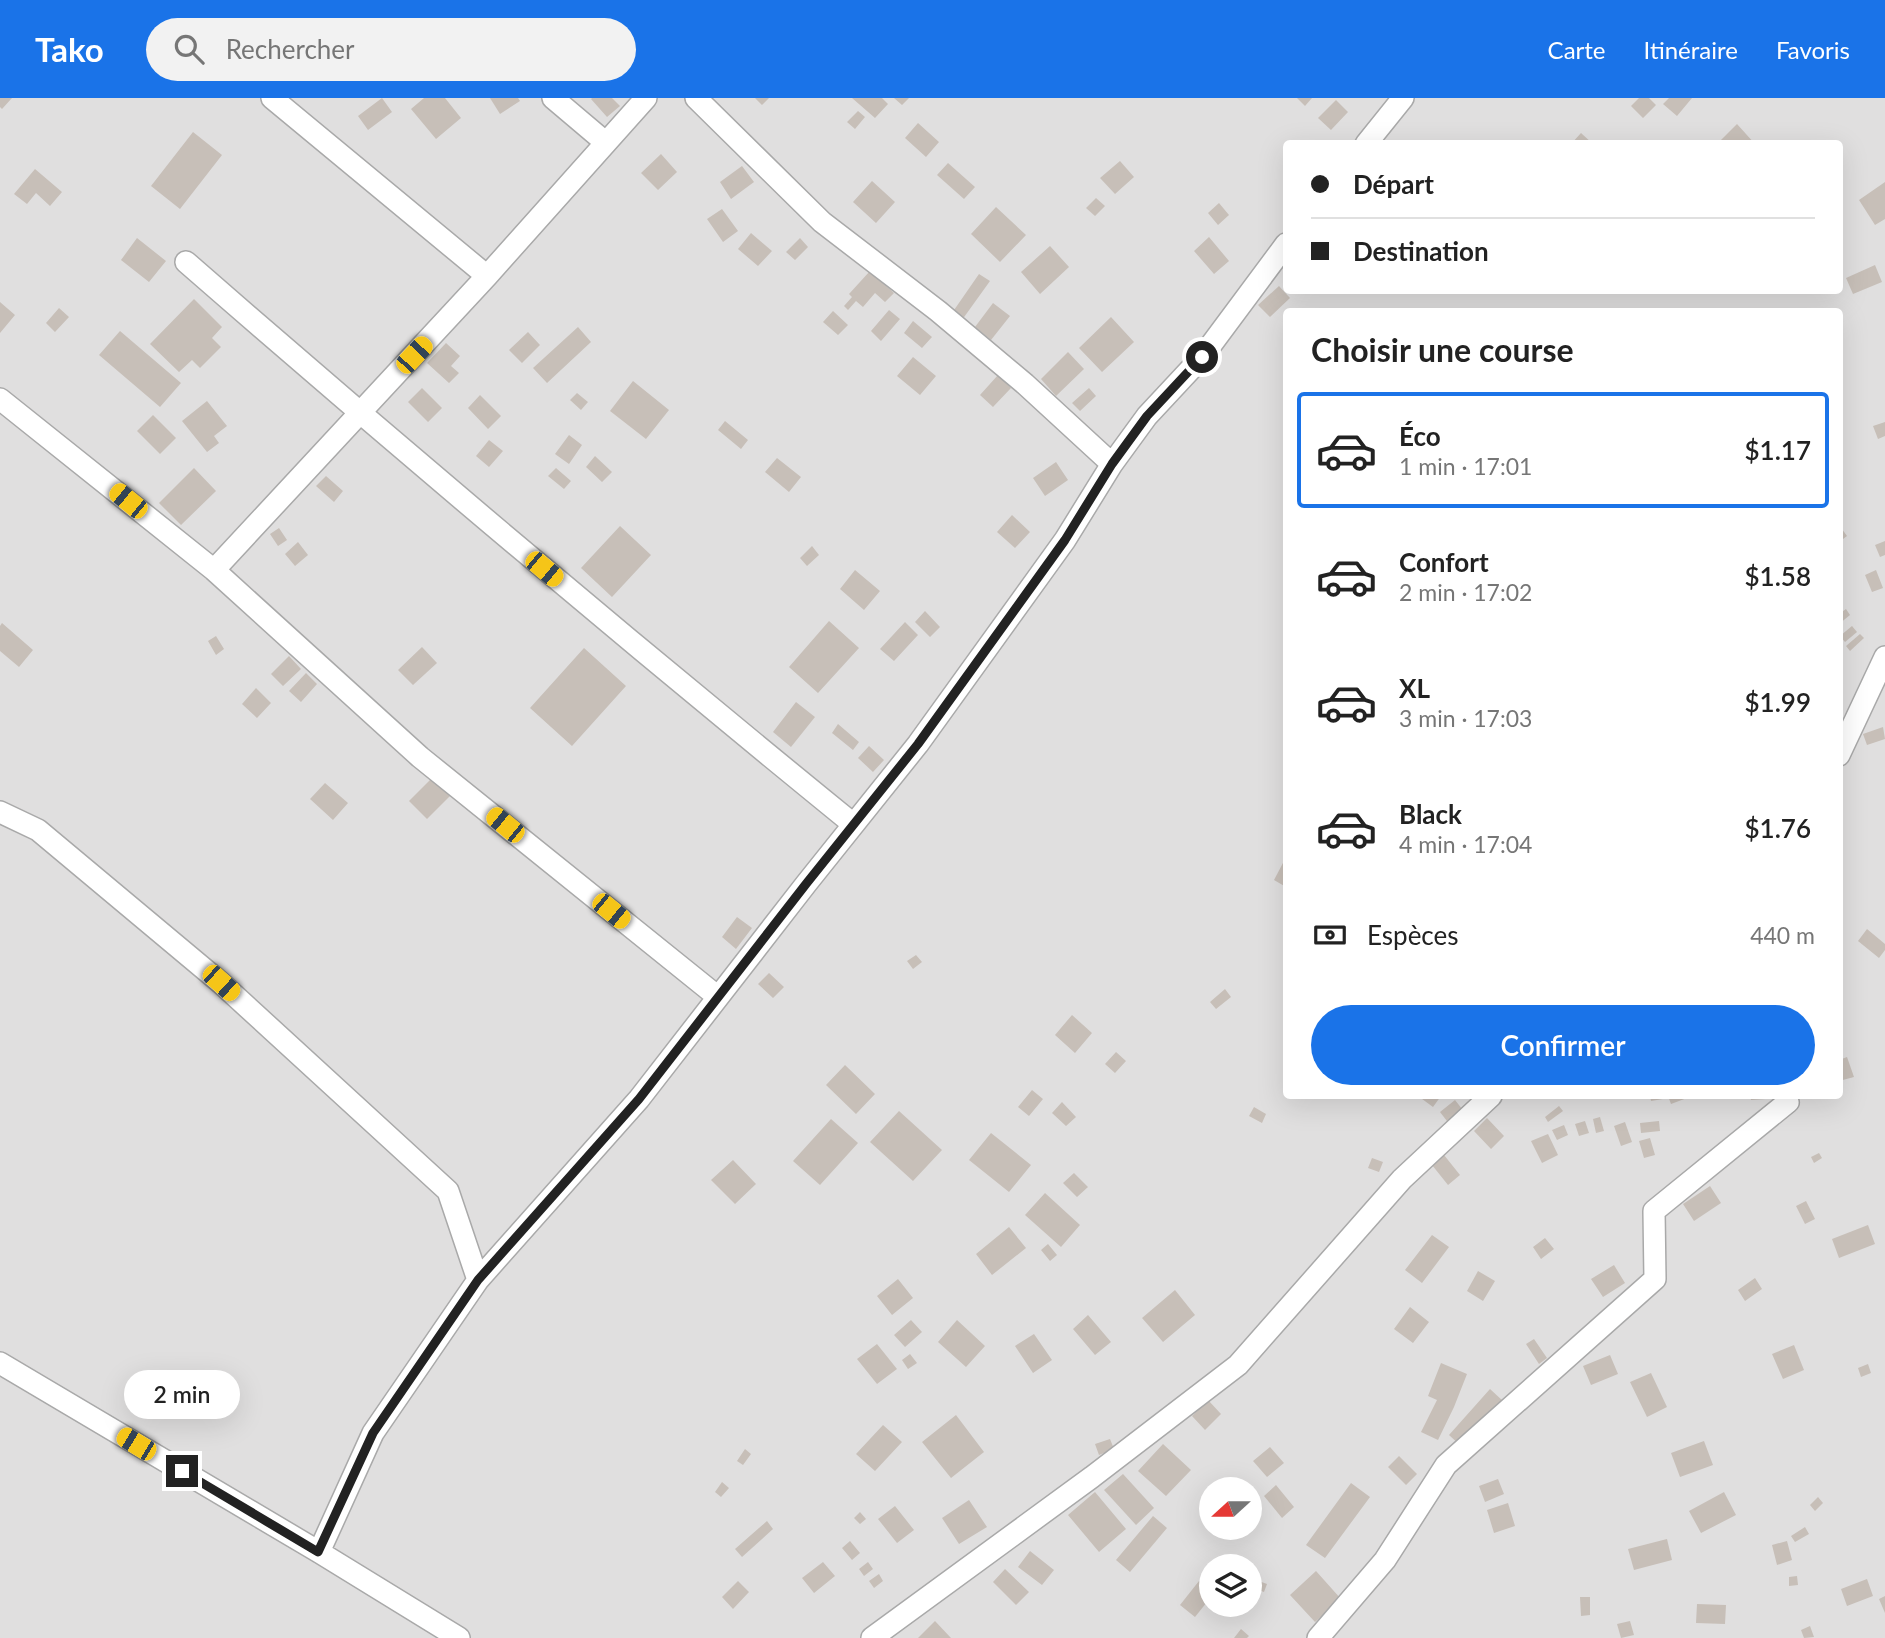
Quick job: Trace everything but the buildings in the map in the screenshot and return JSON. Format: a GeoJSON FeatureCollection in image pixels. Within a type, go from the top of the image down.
{"type":"FeatureCollection","features":[{"type":"Feature","properties":{"kind":"street"},"geometry":{"type":"LineString","coordinates":[[272,98],[487,276]]}},
{"type":"Feature","properties":{"kind":"street"},"geometry":{"type":"LineString","coordinates":[[553,98],[606,142]]}},
{"type":"Feature","properties":{"kind":"street"},"geometry":{"type":"LineString","coordinates":[[214,570],[487,276],[646,98]]}},
{"type":"Feature","properties":{"kind":"street"},"geometry":{"type":"LineString","coordinates":[[696,98],[822,222],[987,351],[1112,464]]}},
{"type":"Feature","properties":{"kind":"street"},"geometry":{"type":"LineString","coordinates":[[1369,140],[1403,98]]}},
{"type":"Feature","properties":{"kind":"street"},"geometry":{"type":"LineString","coordinates":[[318,1552],[373,1433],[478,1280],[639,1099],[918,744],[1065,540],[1112,464],[1147,416],[1202,357],[1283,248]]}},
{"type":"Feature","properties":{"kind":"street"},"geometry":{"type":"LineString","coordinates":[[186,262],[360,414],[647,656],[853,824]]}},
{"type":"Feature","properties":{"kind":"street"},"geometry":{"type":"LineString","coordinates":[[0,399],[214,570],[420,757],[718,997]]}},
{"type":"Feature","properties":{"kind":"street"},"geometry":{"type":"LineString","coordinates":[[1843,746],[1885,657]]}},
{"type":"Feature","properties":{"kind":"street"},"geometry":{"type":"LineString","coordinates":[[0,812],[38,830],[221,983],[448,1191],[478,1280]]}},
{"type":"Feature","properties":{"kind":"street"},"geometry":{"type":"LineString","coordinates":[[872,1638],[1092,1477],[1238,1365],[1402,1179],[1488,1099]]}},
{"type":"Feature","properties":{"kind":"street"},"geometry":{"type":"LineString","coordinates":[[1318,1638],[1385,1560],[1446,1465],[1655,1279],[1654,1211],[1788,1102],[1787,1099]]}},
{"type":"Feature","properties":{"kind":"street"},"geometry":{"type":"LineString","coordinates":[[0,1363],[459,1638]]}},
{"type":"Feature","properties":{"kind":"shaded area"},"geometry":{"type":"Polygon","coordinates":[[[0,98],[1885,98],[1885,1638],[0,1638],[0,98]]]}},
{"type":"Feature","properties":{"kind":"route"},"geometry":{"type":"LineString","coordinates":[[182,1471],[318,1552],[373,1433],[478,1280],[639,1099],[918,744],[1065,540],[1112,464],[1147,416],[1202,357]]}}]}
